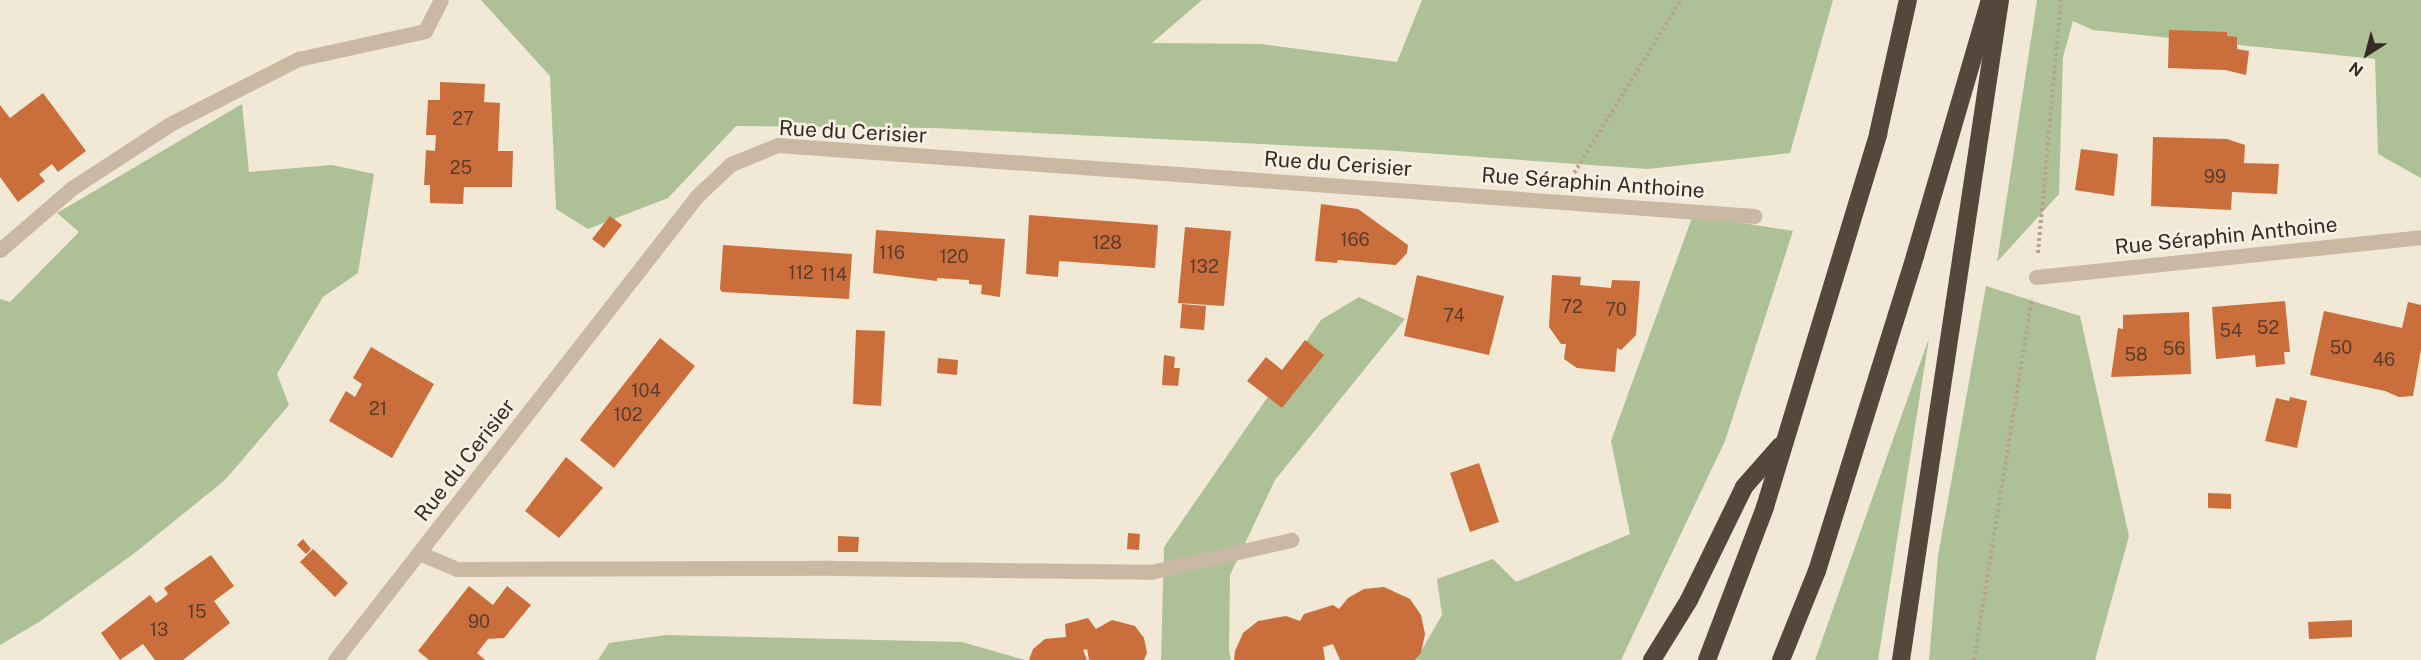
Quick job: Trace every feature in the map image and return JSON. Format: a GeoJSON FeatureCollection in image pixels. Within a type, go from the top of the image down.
{"type":"FeatureCollection","features":[{"type":"Feature","properties":{"kind":"highway"},"geometry":{"type":"LineString","coordinates":[[1707,660],[1765,507],[1878,134],[1908,0]]}},
{"type":"Feature","properties":{"kind":"highway"},"geometry":{"type":"LineString","coordinates":[[1781,660],[1817,571],[1915,256],[1990,0]]}},
{"type":"Feature","properties":{"kind":"highway"},"geometry":{"type":"LineString","coordinates":[[1901,660],[2000,0]]}},
{"type":"Feature","properties":{"kind":"highway"},"geometry":{"type":"LineString","coordinates":[[1652,660],[1689,600],[1744,487],[1783,442]]}},
{"type":"Feature","properties":{"kind":"street"},"geometry":{"type":"LineString","coordinates":[[0,250],[72,188],[170,124],[298,59],[425,31],[441,0]]}},
{"type":"Feature","properties":{"kind":"street","name":"Rue du Cerisier"},"geometry":{"type":"LineString","coordinates":[[335,660],[697,196],[730,164],[778,145],[1430,192]]}},
{"type":"Feature","properties":{"kind":"street","name":"Rue Séraphin Anthoine"},"geometry":{"type":"LineString","coordinates":[[1430,192],[1754,216]]}},
{"type":"Feature","properties":{"kind":"street","name":"Rue Séraphin Anthoine"},"geometry":{"type":"LineString","coordinates":[[2036,277],[2421,237]]}},
{"type":"Feature","properties":{"kind":"street"},"geometry":{"type":"LineString","coordinates":[[419,552],[457,569],[834,568],[1151,572],[1291,540]]}},
{"type":"Feature","properties":{"kind":"path"},"geometry":{"type":"LineString","coordinates":[[1556,201],[1681,0]]}},
{"type":"Feature","properties":{"kind":"path"},"geometry":{"type":"LineString","coordinates":[[1974,660],[2036,277],[2061,0]]}},
{"type":"Feature","properties":{"kind":"green space"},"geometry":{"type":"Polygon","coordinates":[[[481,0],[1202,0],[1152,43],[1261,44],[1397,62],[1422,0],[1833,0],[1790,153],[1648,169],[1382,150],[935,128],[736,126],[668,198],[588,229],[556,209],[550,76],[481,0]]]}},
{"type":"Feature","properties":{"kind":"green space"},"geometry":{"type":"Polygon","coordinates":[[[2037,0],[2421,0],[2421,178],[2378,154],[2375,59],[2093,30],[2073,21],[2063,57],[2059,194],[1997,262],[2037,0]]]}},
{"type":"Feature","properties":{"kind":"green space"},"geometry":{"type":"Polygon","coordinates":[[[242,104],[249,172],[332,165],[374,174],[358,273],[323,297],[277,374],[289,405],[225,480],[136,552],[39,622],[0,645],[0,299],[10,302],[79,232],[57,213],[242,104]]]}},
{"type":"Feature","properties":{"kind":"green space"},"geometry":{"type":"Polygon","coordinates":[[[1693,215],[1793,231],[1725,441],[1621,660],[1416,660],[1442,615],[1437,579],[1493,559],[1516,582],[1630,534],[1611,441],[1693,215]]]}},
{"type":"Feature","properties":{"kind":"green space"},"geometry":{"type":"Polygon","coordinates":[[[1986,286],[2080,316],[2129,536],[2095,660],[1929,660],[1938,556],[1986,286]]]}},
{"type":"Feature","properties":{"kind":"green space"},"geometry":{"type":"Polygon","coordinates":[[[1359,297],[1405,319],[1275,480],[1230,575],[1229,650],[1231,660],[1161,660],[1164,547],[1321,320],[1359,297]]]}},
{"type":"Feature","properties":{"kind":"green space"},"geometry":{"type":"Polygon","coordinates":[[[1929,338],[1878,660],[1815,660],[1929,338]]]}},
{"type":"Feature","properties":{"kind":"green space"},"geometry":{"type":"Polygon","coordinates":[[[666,635],[962,642],[1025,660],[598,660],[609,643],[666,635]]]}},
{"type":"Feature","properties":{"kind":"building"},"geometry":{"type":"Polygon","coordinates":[[[2169,30],[2227,32],[2227,36],[2237,37],[2237,49],[2249,51],[2246,75],[2225,70],[2168,68],[2169,30]]]}},
{"type":"Feature","properties":{"kind":"building"},"geometry":{"type":"Polygon","coordinates":[[[440,82],[485,84],[484,102],[500,103],[498,151],[513,151],[512,187],[464,187],[463,204],[430,203],[430,185],[424,185],[426,150],[435,151],[436,135],[426,135],[428,100],[440,100],[440,82]]]}},
{"type":"Feature","properties":{"kind":"building"},"geometry":{"type":"Polygon","coordinates":[[[43,93],[86,151],[58,172],[52,164],[39,174],[45,181],[18,202],[0,177],[0,105],[10,118],[43,93]]]}},
{"type":"Feature","properties":{"kind":"building"},"geometry":{"type":"Polygon","coordinates":[[[2153,137],[2227,139],[2245,145],[2244,163],[2279,164],[2277,194],[2232,192],[2231,210],[2151,206],[2153,137]]]}},
{"type":"Feature","properties":{"kind":"building"},"geometry":{"type":"Polygon","coordinates":[[[2081,149],[2118,154],[2114,196],[2075,190],[2081,149]]]}},
{"type":"Feature","properties":{"kind":"building"},"geometry":{"type":"Polygon","coordinates":[[[1321,204],[1358,209],[1408,245],[1407,253],[1396,265],[1338,260],[1337,263],[1315,261],[1321,204]]]}},
{"type":"Feature","properties":{"kind":"building"},"geometry":{"type":"Polygon","coordinates":[[[1029,215],[1158,225],[1155,268],[1059,261],[1058,277],[1026,274],[1029,215]]]}},
{"type":"Feature","properties":{"kind":"building"},"geometry":{"type":"Polygon","coordinates":[[[610,216],[622,225],[604,248],[592,239],[610,216]]]}},
{"type":"Feature","properties":{"kind":"building"},"geometry":{"type":"Polygon","coordinates":[[[1185,227],[1231,231],[1224,306],[1178,303],[1185,227]]]}},
{"type":"Feature","properties":{"kind":"building"},"geometry":{"type":"Polygon","coordinates":[[[876,230],[1005,239],[1000,297],[981,294],[982,285],[969,284],[969,280],[937,278],[937,281],[873,273],[876,230]]]}},
{"type":"Feature","properties":{"kind":"building"},"geometry":{"type":"Polygon","coordinates":[[[723,245],[852,254],[849,299],[722,292],[720,289],[723,245]]]}},
{"type":"Feature","properties":{"kind":"building"},"geometry":{"type":"Polygon","coordinates":[[[1417,275],[1504,296],[1489,355],[1404,336],[1417,275]]]}},
{"type":"Feature","properties":{"kind":"building"},"geometry":{"type":"Polygon","coordinates":[[[1552,275],[1581,277],[1580,285],[1611,288],[1612,280],[1640,281],[1636,335],[1621,350],[1617,348],[1615,372],[1577,368],[1564,359],[1566,344],[1561,344],[1549,327],[1552,275]]]}},
{"type":"Feature","properties":{"kind":"building"},"geometry":{"type":"Polygon","coordinates":[[[2285,301],[2290,352],[2284,352],[2285,364],[2256,367],[2255,355],[2216,359],[2212,307],[2285,301]]]}},
{"type":"Feature","properties":{"kind":"building"},"geometry":{"type":"Polygon","coordinates":[[[2408,302],[2421,305],[2421,349],[2413,396],[2399,397],[2385,391],[2310,375],[2324,311],[2402,328],[2408,302]]]}},
{"type":"Feature","properties":{"kind":"building"},"geometry":{"type":"Polygon","coordinates":[[[1182,304],[1206,306],[1204,330],[1180,328],[1182,304]]]}},
{"type":"Feature","properties":{"kind":"building"},"geometry":{"type":"Polygon","coordinates":[[[2189,312],[2191,374],[2111,377],[2118,328],[2123,329],[2123,315],[2189,312]]]}},
{"type":"Feature","properties":{"kind":"building"},"geometry":{"type":"Polygon","coordinates":[[[856,330],[885,331],[881,406],[853,404],[856,330]]]}},
{"type":"Feature","properties":{"kind":"building"},"geometry":{"type":"Polygon","coordinates":[[[660,338],[695,366],[614,468],[580,440],[660,338]]]}},
{"type":"Feature","properties":{"kind":"building"},"geometry":{"type":"Polygon","coordinates":[[[1305,340],[1324,355],[1282,408],[1247,381],[1266,357],[1282,370],[1305,340]]]}},
{"type":"Feature","properties":{"kind":"building"},"geometry":{"type":"Polygon","coordinates":[[[371,347],[434,384],[392,458],[329,421],[346,391],[355,397],[362,384],[353,378],[371,347]]]}},
{"type":"Feature","properties":{"kind":"building"},"geometry":{"type":"Polygon","coordinates":[[[1164,355],[1175,357],[1174,368],[1180,368],[1178,386],[1162,385],[1164,355]]]}},
{"type":"Feature","properties":{"kind":"building"},"geometry":{"type":"Polygon","coordinates":[[[938,358],[958,360],[957,375],[937,373],[938,358]]]}},
{"type":"Feature","properties":{"kind":"building"},"geometry":{"type":"Polygon","coordinates":[[[2290,397],[2307,401],[2297,448],[2265,441],[2276,398],[2289,401],[2290,397]]]}},
{"type":"Feature","properties":{"kind":"building"},"geometry":{"type":"Polygon","coordinates":[[[566,457],[603,488],[559,538],[525,511],[566,457]]]}},
{"type":"Feature","properties":{"kind":"building"},"geometry":{"type":"Polygon","coordinates":[[[1479,463],[1499,522],[1470,532],[1450,473],[1479,463]]]}},
{"type":"Feature","properties":{"kind":"building"},"geometry":{"type":"Polygon","coordinates":[[[2208,493],[2231,494],[2231,509],[2208,508],[2208,493]]]}},
{"type":"Feature","properties":{"kind":"building"},"geometry":{"type":"Polygon","coordinates":[[[1128,533],[1140,534],[1139,550],[1127,549],[1128,533]]]}},
{"type":"Feature","properties":{"kind":"building"},"geometry":{"type":"Polygon","coordinates":[[[838,536],[859,537],[858,552],[838,552],[838,536]]]}},
{"type":"Feature","properties":{"kind":"building"},"geometry":{"type":"Polygon","coordinates":[[[303,539],[311,549],[306,554],[297,545],[303,539]]]}},
{"type":"Feature","properties":{"kind":"building"},"geometry":{"type":"Polygon","coordinates":[[[313,549],[348,583],[335,597],[300,562],[313,549]]]}},
{"type":"Feature","properties":{"kind":"building"},"geometry":{"type":"Polygon","coordinates":[[[211,555],[234,586],[214,601],[230,623],[183,660],[155,660],[143,644],[120,660],[101,633],[150,595],[156,603],[162,599],[168,594],[164,588],[211,555]]]}},
{"type":"Feature","properties":{"kind":"building"},"geometry":{"type":"Polygon","coordinates":[[[469,586],[493,605],[507,586],[531,605],[504,638],[488,639],[477,653],[485,660],[429,660],[418,651],[469,586]]]}},
{"type":"Feature","properties":{"kind":"building"},"geometry":{"type":"Polygon","coordinates":[[[1384,587],[1410,599],[1421,615],[1425,634],[1421,653],[1415,660],[1340,660],[1333,644],[1323,647],[1325,660],[1234,660],[1235,651],[1243,633],[1258,621],[1286,616],[1300,621],[1304,614],[1333,605],[1339,609],[1348,598],[1364,589],[1384,587]]]}},
{"type":"Feature","properties":{"kind":"building"},"geometry":{"type":"Polygon","coordinates":[[[1088,618],[1096,629],[1112,620],[1135,626],[1144,638],[1147,653],[1144,660],[1089,660],[1087,649],[1083,650],[1087,660],[1029,660],[1033,649],[1045,639],[1066,637],[1065,624],[1088,618]]]}},
{"type":"Feature","properties":{"kind":"building"},"geometry":{"type":"Polygon","coordinates":[[[2352,620],[2352,637],[2309,639],[2308,622],[2352,620]]]}}]}
